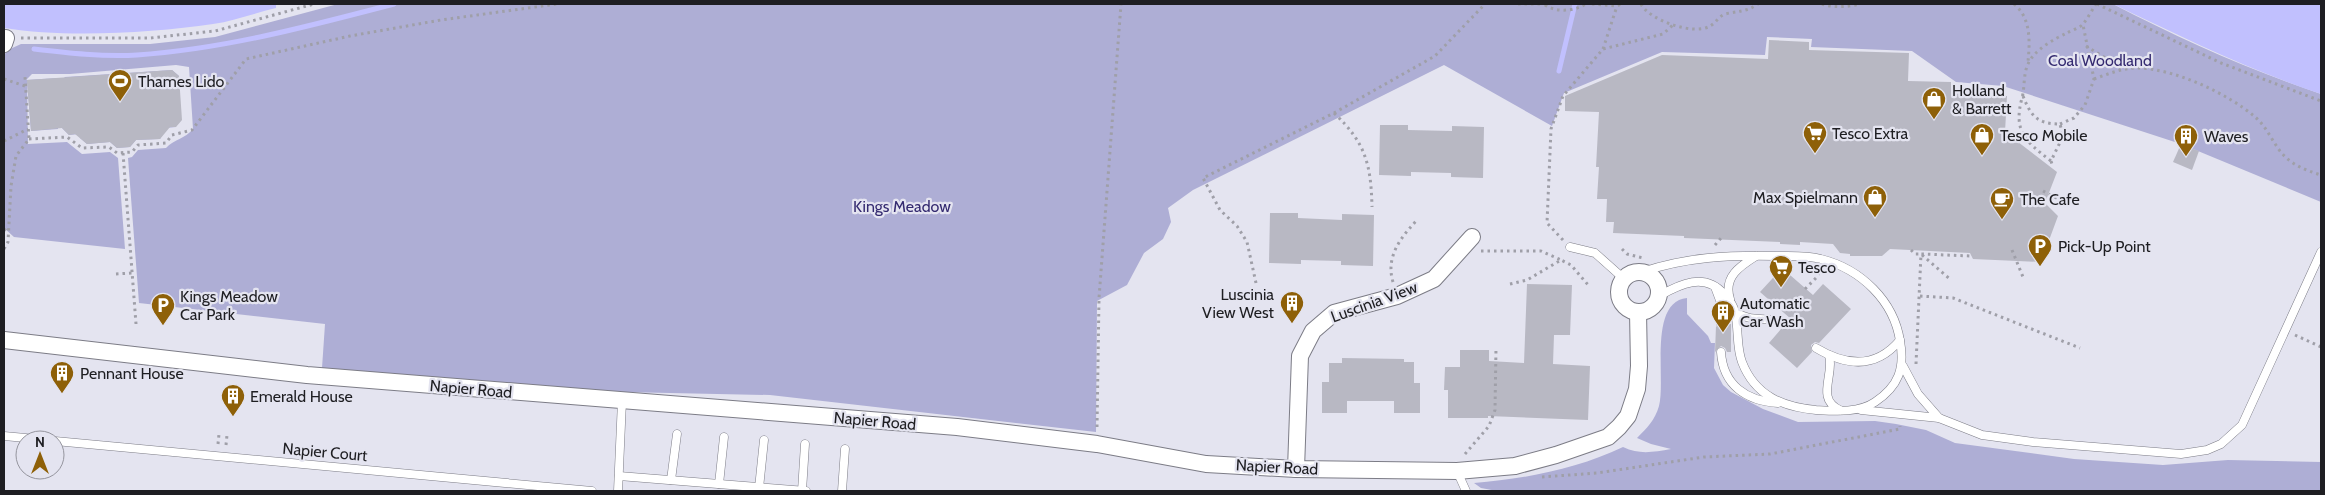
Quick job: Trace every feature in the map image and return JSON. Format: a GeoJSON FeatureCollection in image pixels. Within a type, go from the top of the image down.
{"type":"FeatureCollection","features":[{"type":"Feature","properties":{"kind":"street","name":"Luscinia View"},"geometry":{"type":"LineString","coordinates":[[1296,469],[1300,356],[1313,331],[1334,313],[1350,307],[1397,296],[1434,279],[1472,237]]}},
{"type":"Feature","properties":{"kind":"street"},"geometry":{"type":"LineString","coordinates":[[1642,272],[1648,274],[1657,283],[1659,296],[1654,306],[1649,310],[1638,312],[1627,309],[1620,300],[1619,289],[1624,278],[1629,274],[1642,272]]}},
{"type":"Feature","properties":{"kind":"street","name":"Napier Road"},"geometry":{"type":"LineString","coordinates":[[4,340],[307,375],[957,427],[1097,444],[1206,464],[1296,469],[1457,471],[1515,466],[1566,452],[1608,437],[1628,416],[1633,403],[1638,377],[1638,312]]}},
{"type":"Feature","properties":{"kind":"lane"},"geometry":{"type":"LineString","coordinates":[[1570,247],[1595,254],[1624,278]]}},
{"type":"Feature","properties":{"kind":"lane"},"geometry":{"type":"LineString","coordinates":[[1721,352],[1723,367],[1736,388],[1755,400],[1797,408],[1860,410],[1939,418],[1982,435],[2033,442],[2181,454],[2207,450],[2221,444],[2242,425],[2321,252]]}},
{"type":"Feature","properties":{"kind":"lane"},"geometry":{"type":"LineString","coordinates":[[1642,272],[1686,260],[1732,255],[1804,257],[1820,259],[1838,265],[1873,288],[1883,298],[1896,321],[1903,366],[1918,394],[1939,418]]}},
{"type":"Feature","properties":{"kind":"lane"},"geometry":{"type":"LineString","coordinates":[[1756,256],[1742,265],[1732,275],[1728,284],[1728,293],[1735,312],[1742,362],[1754,382],[1766,395],[1780,404]]}},
{"type":"Feature","properties":{"kind":"lane"},"geometry":{"type":"LineString","coordinates":[[1659,296],[1688,282],[1706,282],[1714,285],[1732,303]]}},
{"type":"Feature","properties":{"kind":"lane"},"geometry":{"type":"LineString","coordinates":[[1714,285],[1721,303],[1721,324]]}},
{"type":"Feature","properties":{"kind":"lane"},"geometry":{"type":"LineString","coordinates":[[1735,312],[1746,318],[1772,318],[1785,325]]}},
{"type":"Feature","properties":{"kind":"lane"},"geometry":{"type":"LineString","coordinates":[[1816,348],[1843,360],[1868,361],[1879,358],[1892,350],[1900,340]]}},
{"type":"Feature","properties":{"kind":"lane"},"geometry":{"type":"LineString","coordinates":[[1829,355],[1831,370],[1827,386],[1827,396],[1834,407],[1842,410]]}},
{"type":"Feature","properties":{"kind":"lane"},"geometry":{"type":"LineString","coordinates":[[1860,410],[1874,403],[1887,392],[1903,366]]}},
{"type":"Feature","properties":{"kind":"lane"},"geometry":{"type":"LineString","coordinates":[[618,491],[622,401]]}},
{"type":"Feature","properties":{"kind":"lane"},"geometry":{"type":"LineString","coordinates":[[671,480],[677,434]]}},
{"type":"Feature","properties":{"kind":"lane"},"geometry":{"type":"LineString","coordinates":[[719,484],[724,437]]}},
{"type":"Feature","properties":{"kind":"lane"},"geometry":{"type":"LineString","coordinates":[[759,488],[764,440]]}},
{"type":"Feature","properties":{"kind":"lane","name":"Napier Court"},"geometry":{"type":"LineString","coordinates":[[65,442],[592,491]]}},
{"type":"Feature","properties":{"kind":"lane"},"geometry":{"type":"LineString","coordinates":[[802,491],[805,444]]}},
{"type":"Feature","properties":{"kind":"lane"},"geometry":{"type":"LineString","coordinates":[[842,491],[844,449]]}},
{"type":"Feature","properties":{"kind":"lane"},"geometry":{"type":"LineString","coordinates":[[1457,471],[1466,491]]}},
{"type":"Feature","properties":{"kind":"lane"},"geometry":{"type":"LineString","coordinates":[[619,476],[806,491]]}},
{"type":"Feature","properties":{"kind":"path"},"geometry":{"type":"LineString","coordinates":[[5,41],[150,38],[216,31],[300,6],[314,4]]}},
{"type":"Feature","properties":{"kind":"path"},"geometry":{"type":"LineString","coordinates":[[29,139],[67,136],[82,148],[109,147],[117,153],[132,152],[138,145],[166,143],[172,135],[192,130],[246,59],[359,34],[441,20],[557,4]]}},
{"type":"Feature","properties":{"kind":"path"},"geometry":{"type":"LineString","coordinates":[[1097,444],[1099,298],[1121,4]]}},
{"type":"Feature","properties":{"kind":"path"},"geometry":{"type":"LineString","coordinates":[[1256,283],[1248,242],[1237,226],[1220,210],[1203,178],[1334,113],[1436,56],[1485,4]]}},
{"type":"Feature","properties":{"kind":"path"},"geometry":{"type":"LineString","coordinates":[[1518,4],[1550,4]]}},
{"type":"Feature","properties":{"kind":"path"},"geometry":{"type":"LineString","coordinates":[[1545,5],[1552,10],[1560,10],[1580,7],[1586,4]]}},
{"type":"Feature","properties":{"kind":"path"},"geometry":{"type":"LineString","coordinates":[[1570,247],[1547,223],[1551,129],[1564,96],[1603,49],[1619,5],[1592,4]]}},
{"type":"Feature","properties":{"kind":"path"},"geometry":{"type":"LineString","coordinates":[[1641,4],[1643,8],[1657,18],[1673,25],[1688,28],[1709,27],[1724,14],[1736,14],[1758,4]]}},
{"type":"Feature","properties":{"kind":"path"},"geometry":{"type":"LineString","coordinates":[[1822,4],[1828,6],[1853,6],[1860,4]]}},
{"type":"Feature","properties":{"kind":"path"},"geometry":{"type":"LineString","coordinates":[[2014,4],[2024,17],[2028,28],[2028,62],[2018,110],[2020,131],[2029,144],[2051,161]]}},
{"type":"Feature","properties":{"kind":"path"},"geometry":{"type":"LineString","coordinates":[[2028,62],[2059,37],[2083,24],[2096,4],[2222,62],[2321,101]]}},
{"type":"Feature","properties":{"kind":"path"},"geometry":{"type":"LineString","coordinates":[[2022,95],[2030,113],[2048,124],[2060,124],[2074,118],[2085,105],[2094,79],[2083,24]]}},
{"type":"Feature","properties":{"kind":"path"},"geometry":{"type":"LineString","coordinates":[[1603,49],[1663,34],[1673,25]]}},
{"type":"Feature","properties":{"kind":"path"},"geometry":{"type":"LineString","coordinates":[[2086,46],[2124,70]]}},
{"type":"Feature","properties":{"kind":"path"},"geometry":{"type":"LineString","coordinates":[[2094,79],[2115,71],[2138,68],[2161,71],[2198,83],[2230,99],[2255,117],[2270,133],[2280,151],[2298,168],[2321,175]]}},
{"type":"Feature","properties":{"kind":"path"},"geometry":{"type":"LineString","coordinates":[[4,249],[8,242],[11,186],[16,156],[29,139],[25,77]]}},
{"type":"Feature","properties":{"kind":"path"},"geometry":{"type":"LineString","coordinates":[[4,79],[26,86]]}},
{"type":"Feature","properties":{"kind":"path"},"geometry":{"type":"LineString","coordinates":[[1334,113],[1360,141],[1369,162],[1372,207]]}},
{"type":"Feature","properties":{"kind":"path"},"geometry":{"type":"LineString","coordinates":[[2052,167],[2051,161],[2063,136],[2060,124]]}},
{"type":"Feature","properties":{"kind":"path"},"geometry":{"type":"LineString","coordinates":[[4,141],[28,129]]}},
{"type":"Feature","properties":{"kind":"path"},"geometry":{"type":"LineString","coordinates":[[123,153],[136,324]]}},
{"type":"Feature","properties":{"kind":"path"},"geometry":{"type":"LineString","coordinates":[[2043,191],[2070,205]]}},
{"type":"Feature","properties":{"kind":"path"},"geometry":{"type":"LineString","coordinates":[[1397,296],[1391,275],[1393,253],[1402,236],[1418,219]]}},
{"type":"Feature","properties":{"kind":"path"},"geometry":{"type":"LineString","coordinates":[[4,229],[9,233]]}},
{"type":"Feature","properties":{"kind":"path"},"geometry":{"type":"LineString","coordinates":[[1911,250],[1915,254],[1972,256]]}},
{"type":"Feature","properties":{"kind":"path"},"geometry":{"type":"LineString","coordinates":[[2012,250],[2023,277]]}},
{"type":"Feature","properties":{"kind":"path"},"geometry":{"type":"LineString","coordinates":[[1460,252],[1541,251],[1571,265],[1589,286]]}},
{"type":"Feature","properties":{"kind":"path"},"geometry":{"type":"LineString","coordinates":[[1921,254],[1951,280]]}},
{"type":"Feature","properties":{"kind":"path"},"geometry":{"type":"LineString","coordinates":[[1918,369],[1916,363],[1921,254]]}},
{"type":"Feature","properties":{"kind":"path"},"geometry":{"type":"LineString","coordinates":[[1510,284],[1527,280],[1561,260]]}},
{"type":"Feature","properties":{"kind":"path"},"geometry":{"type":"LineString","coordinates":[[116,274],[132,273]]}},
{"type":"Feature","properties":{"kind":"path"},"geometry":{"type":"LineString","coordinates":[[1920,296],[1953,298],[2080,348]]}},
{"type":"Feature","properties":{"kind":"path"},"geometry":{"type":"LineString","coordinates":[[2285,331],[2321,347]]}},
{"type":"Feature","properties":{"kind":"path"},"geometry":{"type":"LineString","coordinates":[[1457,471],[1467,450],[1489,426],[1495,410],[1496,348]]}},
{"type":"Feature","properties":{"kind":"path"},"geometry":{"type":"LineString","coordinates":[[1515,466],[1526,478],[1597,473],[1704,457],[1770,454],[1900,429]]}},
{"type":"Feature","properties":{"kind":"path"},"geometry":{"type":"LineString","coordinates":[[218,444],[219,434]]}},
{"type":"Feature","properties":{"kind":"path"},"geometry":{"type":"LineString","coordinates":[[226,445],[227,435]]}},
{"type":"Feature","properties":{"kind":"green space","name":"Kings Meadow"},"geometry":{"type":"Polygon","coordinates":[[[338,4],[2113,4],[2216,53],[2268,75],[2321,94],[2321,202],[2181,144],[2003,86],[1956,82],[1912,51],[1811,47],[1812,39],[1767,37],[1765,55],[1662,52],[1564,93],[1552,126],[1444,65],[1193,190],[1168,208],[1171,222],[1163,239],[1144,253],[1127,285],[1097,301],[1096,432],[770,395],[623,392],[322,368],[325,324],[139,303],[128,158],[132,157],[138,150],[166,148],[193,129],[189,67],[176,65],[70,74],[32,74],[26,80],[58,78],[59,84],[65,77],[172,70],[179,76],[176,127],[166,128],[160,139],[136,140],[130,147],[117,148],[110,142],[87,144],[80,138],[79,134],[69,135],[62,128],[62,125],[58,125],[58,129],[31,131],[27,82],[28,144],[67,142],[82,154],[110,152],[118,158],[125,249],[14,237],[4,228],[4,55],[8,50],[21,44],[150,44],[215,37],[338,4]]]}},
{"type":"Feature","properties":{"kind":"green space"},"geometry":{"type":"Polygon","coordinates":[[[1687,298],[1687,314],[1708,336],[1711,343],[1715,343],[1714,368],[1723,385],[1731,392],[1763,409],[1798,422],[1875,421],[1926,430],[1955,443],[2074,459],[2163,465],[2228,460],[2321,462],[2321,491],[1497,491],[1481,488],[1474,483],[1550,472],[1605,455],[1623,447],[1641,452],[1671,449],[1637,438],[1653,420],[1659,406],[1661,394],[1661,343],[1667,313],[1675,303],[1687,298]]]}},
{"type":"Feature","properties":{"kind":"shaded area"},"geometry":{"type":"Polygon","coordinates":[[[4,4],[276,4],[276,8],[213,24],[136,32],[81,34],[4,28],[4,4]]]}},
{"type":"Feature","properties":{"kind":"shaded area"},"geometry":{"type":"Polygon","coordinates":[[[2113,4],[2321,4],[2321,94],[2242,64],[2113,4]]]}},
{"type":"Feature","properties":{"kind":"building","name":"Tesco Extra"},"geometry":{"type":"Polygon","coordinates":[[[1769,40],[1809,42],[1809,50],[1909,53],[1908,81],[1951,82],[1951,93],[2007,96],[2005,132],[2057,172],[2045,203],[2058,216],[2041,262],[1973,259],[1970,253],[1890,249],[1882,256],[1850,256],[1850,254],[1840,253],[1833,244],[1800,242],[1800,245],[1780,244],[1780,242],[1613,233],[1614,222],[1606,222],[1607,199],[1597,199],[1599,167],[1596,167],[1599,112],[1565,111],[1565,96],[1662,55],[1768,59],[1769,40]]]}},
{"type":"Feature","properties":{"kind":"building","name":"Thames Lido"},"geometry":{"type":"Polygon","coordinates":[[[172,70],[179,76],[182,120],[176,127],[170,127],[160,139],[136,140],[130,147],[117,148],[110,142],[87,144],[75,134],[69,135],[62,128],[31,131],[27,80],[172,70]]]}},
{"type":"Feature","properties":{"kind":"building"},"geometry":{"type":"Polygon","coordinates":[[[1380,125],[1408,125],[1408,130],[1452,131],[1452,126],[1484,127],[1483,178],[1451,177],[1451,173],[1411,172],[1411,176],[1379,175],[1380,125]]]}},
{"type":"Feature","properties":{"kind":"building","name":"Waves"},"geometry":{"type":"Polygon","coordinates":[[[2181,144],[2199,151],[2192,170],[2173,162],[2181,144]]]}},
{"type":"Feature","properties":{"kind":"building"},"geometry":{"type":"Polygon","coordinates":[[[1270,213],[1298,213],[1298,218],[1342,220],[1342,214],[1374,215],[1373,266],[1341,265],[1341,261],[1301,260],[1301,264],[1269,263],[1270,213]]]}},
{"type":"Feature","properties":{"kind":"building"},"geometry":{"type":"Polygon","coordinates":[[[1782,268],[1813,295],[1823,284],[1851,309],[1819,343],[1815,342],[1811,345],[1812,352],[1797,368],[1769,343],[1781,329],[1789,329],[1791,319],[1760,292],[1782,268]]]}},
{"type":"Feature","properties":{"kind":"building"},"geometry":{"type":"Polygon","coordinates":[[[1527,284],[1572,285],[1570,335],[1554,335],[1553,364],[1590,366],[1588,420],[1488,416],[1488,418],[1448,418],[1448,390],[1444,390],[1445,367],[1460,367],[1460,350],[1489,350],[1489,361],[1524,363],[1527,284]]]}},
{"type":"Feature","properties":{"kind":"building","name":"Automatic Car Wash"},"geometry":{"type":"Polygon","coordinates":[[[1727,324],[1731,324],[1731,352],[1727,352],[1721,346],[1715,352],[1716,326],[1721,330],[1727,324]]]}},
{"type":"Feature","properties":{"kind":"building"},"geometry":{"type":"Polygon","coordinates":[[[1342,358],[1404,359],[1404,362],[1414,362],[1414,383],[1420,383],[1420,413],[1394,413],[1394,401],[1347,401],[1347,413],[1322,413],[1322,382],[1329,382],[1329,363],[1342,363],[1342,358]]]}},
{"type":"Feature","properties":{"kind":"waterway"},"geometry":{"type":"LineString","coordinates":[[34,49],[111,55],[170,52],[267,36],[394,4]]}},
{"type":"Feature","properties":{"kind":"waterway"},"geometry":{"type":"LineString","coordinates":[[1559,71],[1575,4]]}},
{"type":"Feature","properties":{"kind":"place","name":"Thames Lido"},"geometry":{"type":"Point","coordinates":[120,102]}},
{"type":"Feature","properties":{"kind":"place","name":"Holland & Barrett"},"geometry":{"type":"Point","coordinates":[1934,120]}},
{"type":"Feature","properties":{"kind":"place","name":"Tesco Extra"},"geometry":{"type":"Point","coordinates":[1815,154]}},
{"type":"Feature","properties":{"kind":"place","name":"Tesco Mobile"},"geometry":{"type":"Point","coordinates":[1982,156]}},
{"type":"Feature","properties":{"kind":"place","name":"Waves"},"geometry":{"type":"Point","coordinates":[2186,157]}},
{"type":"Feature","properties":{"kind":"place","name":"Max Spielmann"},"geometry":{"type":"Point","coordinates":[1875,218]}},
{"type":"Feature","properties":{"kind":"place","name":"The Cafe"},"geometry":{"type":"Point","coordinates":[2002,220]}},
{"type":"Feature","properties":{"kind":"place","name":"Pick-Up Point"},"geometry":{"type":"Point","coordinates":[2040,267]}},
{"type":"Feature","properties":{"kind":"place","name":"Tesco"},"geometry":{"type":"Point","coordinates":[1781,288]}},
{"type":"Feature","properties":{"kind":"place","name":"Luscinia View West"},"geometry":{"type":"Point","coordinates":[1292,324]}},
{"type":"Feature","properties":{"kind":"place","name":"Kings Meadow Car Park"},"geometry":{"type":"Point","coordinates":[163,326]}},
{"type":"Feature","properties":{"kind":"place","name":"Automatic Car Wash"},"geometry":{"type":"Point","coordinates":[1723,333]}},
{"type":"Feature","properties":{"kind":"place","name":"Pennant House"},"geometry":{"type":"Point","coordinates":[62,394]}},
{"type":"Feature","properties":{"kind":"place","name":"Emerald House"},"geometry":{"type":"Point","coordinates":[233,417]}},
{"type":"Feature","properties":{"kind":"park label","name":"Coal Woodland"},"geometry":{"type":"Point","coordinates":[2100,60]}}]}
